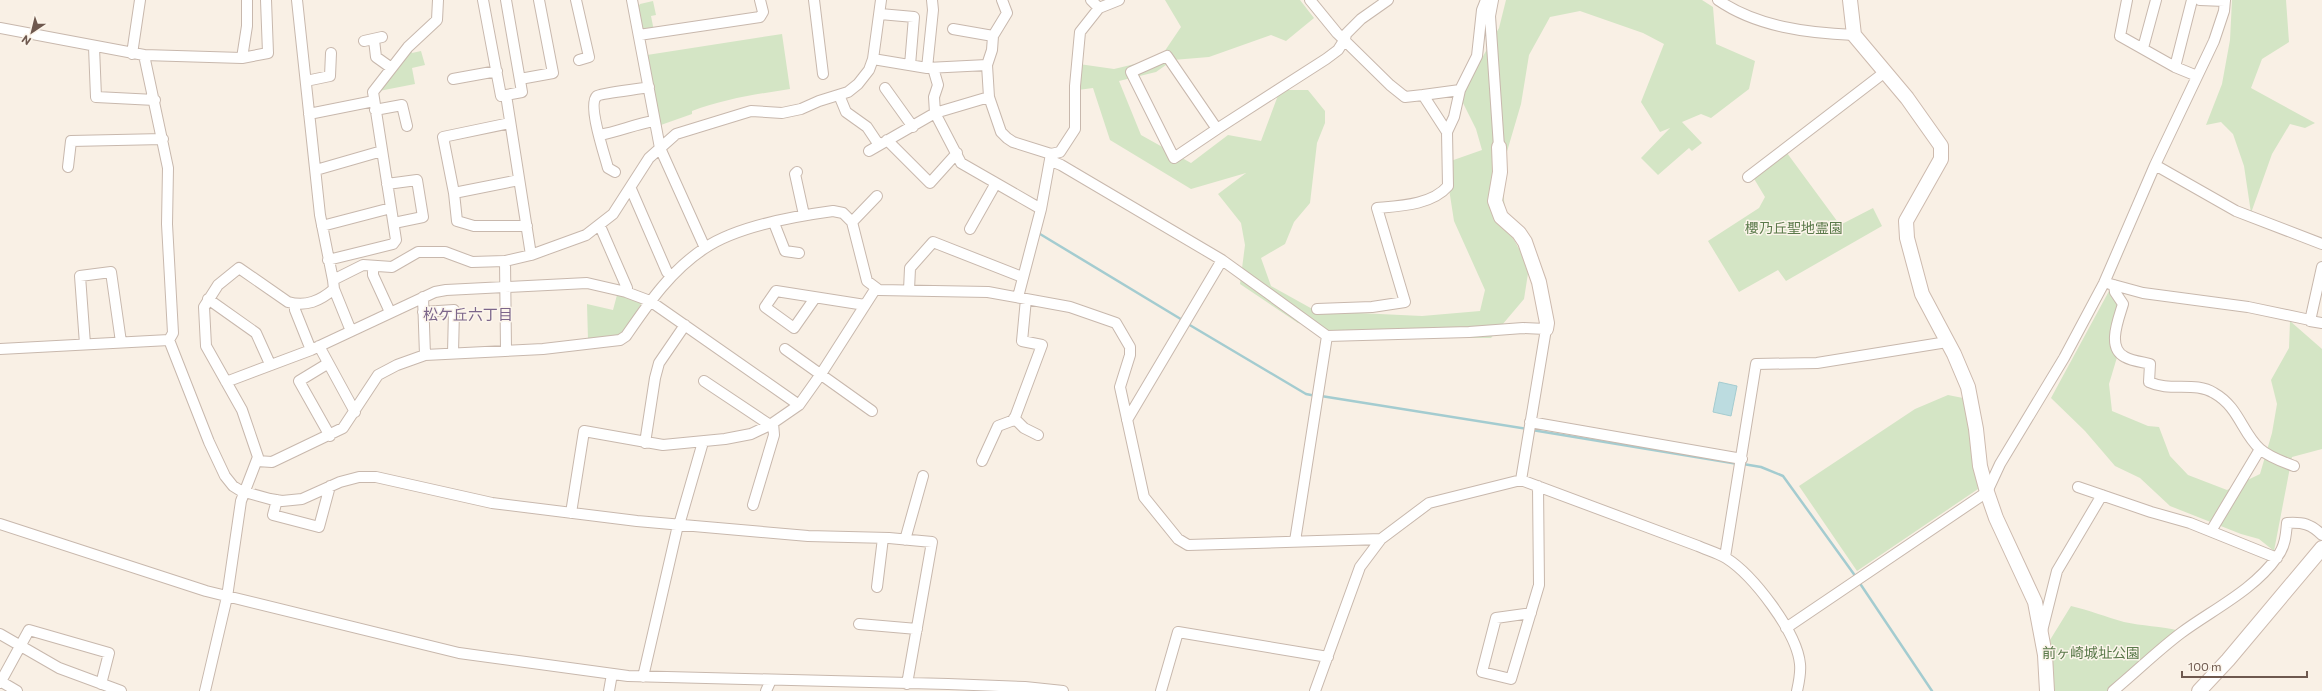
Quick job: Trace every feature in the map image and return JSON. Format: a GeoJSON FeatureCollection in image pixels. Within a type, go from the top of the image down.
{"type":"FeatureCollection","features":[{"type":"Feature","properties":{"kind":"street"},"geometry":{"type":"LineString","coordinates":[[132,54],[140,0]]}},
{"type":"Feature","properties":{"kind":"street"},"geometry":{"type":"LineString","coordinates":[[242,58],[247,26],[247,0]]}},
{"type":"Feature","properties":{"kind":"street"},"geometry":{"type":"LineString","coordinates":[[0,28],[132,54],[242,58],[268,53],[266,0]]}},
{"type":"Feature","properties":{"kind":"street"},"geometry":{"type":"LineString","coordinates":[[298,0],[322,226],[333,284],[351,331]]}},
{"type":"Feature","properties":{"kind":"street"},"geometry":{"type":"LineString","coordinates":[[328,260],[393,244],[396,240],[374,106],[374,87],[408,46],[437,20],[438,0]]}},
{"type":"Feature","properties":{"kind":"street"},"geometry":{"type":"LineString","coordinates":[[483,0],[501,96],[522,92],[506,0]]}},
{"type":"Feature","properties":{"kind":"street"},"geometry":{"type":"LineString","coordinates":[[520,79],[553,73],[539,0]]}},
{"type":"Feature","properties":{"kind":"street"},"geometry":{"type":"LineString","coordinates":[[576,0],[589,56],[579,60]]}},
{"type":"Feature","properties":{"kind":"street"},"geometry":{"type":"LineString","coordinates":[[633,0],[660,148],[705,248]]}},
{"type":"Feature","properties":{"kind":"street"},"geometry":{"type":"LineString","coordinates":[[639,35],[760,16],[762,12],[760,0]]}},
{"type":"Feature","properties":{"kind":"street"},"geometry":{"type":"LineString","coordinates":[[814,0],[823,74]]}},
{"type":"Feature","properties":{"kind":"street"},"geometry":{"type":"LineString","coordinates":[[205,691],[227,597],[244,492],[257,461],[256,452],[242,410],[206,346],[206,327],[203,314],[208,299],[218,285],[239,268],[288,302],[295,304],[318,302],[333,284],[358,267],[392,267],[418,252],[445,252],[472,262],[505,262],[531,255],[586,235],[600,226],[613,214],[631,189],[649,158],[676,134],[743,114],[760,111],[782,113],[801,109],[819,101],[839,95],[858,84],[869,70],[874,59],[881,0]]}},
{"type":"Feature","properties":{"kind":"street"},"geometry":{"type":"LineString","coordinates":[[932,0],[933,10],[930,68],[938,86],[934,97],[935,113],[961,163],[1041,209]]}},
{"type":"Feature","properties":{"kind":"street"},"geometry":{"type":"LineString","coordinates":[[1002,0],[1007,13],[993,36],[992,50],[987,65],[989,97],[1001,132],[1006,138],[1051,158],[1060,165],[1222,260],[1327,336],[1469,332],[1523,328],[1546,329]]}},
{"type":"Feature","properties":{"kind":"street"},"geometry":{"type":"LineString","coordinates":[[1091,0],[1099,8]]}},
{"type":"Feature","properties":{"kind":"street"},"geometry":{"type":"LineString","coordinates":[[982,461],[998,426],[1014,418],[1042,345],[1022,341],[1022,276],[1041,209],[1051,158],[1060,152],[1075,129],[1076,86],[1080,32],[1099,8],[1120,0]]}},
{"type":"Feature","properties":{"kind":"street"},"geometry":{"type":"LineString","coordinates":[[1310,0],[1337,33],[1345,39],[1390,85],[1405,97],[1460,90]]}},
{"type":"Feature","properties":{"kind":"street"},"geometry":{"type":"LineString","coordinates":[[1217,129],[1167,56],[1131,72],[1174,158],[1326,59],[1338,50],[1345,39],[1346,34],[1361,18],[1388,0]]}},
{"type":"Feature","properties":{"kind":"street"},"geometry":{"type":"LineString","coordinates":[[1317,309],[1372,307],[1405,302],[1377,208],[1418,202],[1436,196],[1444,191],[1449,182],[1447,132],[1454,118],[1460,90],[1476,56],[1482,10],[1486,0]]}},
{"type":"Feature","properties":{"kind":"street"},"geometry":{"type":"LineString","coordinates":[[1493,0],[1490,16],[1500,172],[1495,200],[1501,217],[1519,233],[1528,249],[1539,282],[1547,323],[1521,480]]}},
{"type":"Feature","properties":{"kind":"street"},"geometry":{"type":"LineString","coordinates":[[1718,0],[1736,12],[1763,21],[1813,34],[1854,35]]}},
{"type":"Feature","properties":{"kind":"street"},"geometry":{"type":"LineString","coordinates":[[1850,0],[1854,35],[1916,110],[1941,146],[1941,160],[1913,205],[1906,221],[1907,238],[1922,294],[1963,372],[1968,387],[1976,429],[1980,466],[1987,492],[1996,518],[2030,591],[2042,631],[2047,674],[2046,691]]}},
{"type":"Feature","properties":{"kind":"street"},"geometry":{"type":"LineString","coordinates":[[2127,0],[2120,36],[2175,67],[2197,76]]}},
{"type":"Feature","properties":{"kind":"street"},"geometry":{"type":"LineString","coordinates":[[2142,48],[2156,0]]}},
{"type":"Feature","properties":{"kind":"street"},"geometry":{"type":"LineString","coordinates":[[2175,67],[2192,0]]}},
{"type":"Feature","properties":{"kind":"street"},"geometry":{"type":"LineString","coordinates":[[1786,628],[1987,492],[2000,464],[2064,358],[2104,283],[2155,165],[2214,41],[2225,1],[2200,0]]}},
{"type":"Feature","properties":{"kind":"street"},"geometry":{"type":"LineString","coordinates":[[880,14],[914,17],[910,65]]}},
{"type":"Feature","properties":{"kind":"street"},"geometry":{"type":"LineString","coordinates":[[953,29],[993,36]]}},
{"type":"Feature","properties":{"kind":"street"},"geometry":{"type":"LineString","coordinates":[[364,41],[378,38],[376,57],[390,67]]}},
{"type":"Feature","properties":{"kind":"street"},"geometry":{"type":"LineString","coordinates":[[94,47],[96,97],[155,100]]}},
{"type":"Feature","properties":{"kind":"street"},"geometry":{"type":"LineString","coordinates":[[306,81],[330,76],[331,54]]}},
{"type":"Feature","properties":{"kind":"street"},"geometry":{"type":"LineString","coordinates":[[144,55],[155,100],[168,168],[167,224],[173,329],[169,340],[218,463],[225,476],[233,486],[244,492],[277,500],[302,499],[330,486],[359,477],[383,477],[492,503],[571,513],[678,525],[808,536],[883,538],[932,542],[909,686]]}},
{"type":"Feature","properties":{"kind":"street"},"geometry":{"type":"LineString","coordinates":[[874,59],[930,68],[987,65]]}},
{"type":"Feature","properties":{"kind":"street"},"geometry":{"type":"LineString","coordinates":[[453,79],[497,71]]}},
{"type":"Feature","properties":{"kind":"street"},"geometry":{"type":"LineString","coordinates":[[1748,177],[1885,72]]}},
{"type":"Feature","properties":{"kind":"street"},"geometry":{"type":"LineString","coordinates":[[615,172],[608,168],[599,135],[594,108],[595,99],[598,95],[649,87]]}},
{"type":"Feature","properties":{"kind":"street"},"geometry":{"type":"LineString","coordinates":[[885,88],[913,127]]}},
{"type":"Feature","properties":{"kind":"street"},"geometry":{"type":"LineString","coordinates":[[506,95],[531,255]]}},
{"type":"Feature","properties":{"kind":"street"},"geometry":{"type":"LineString","coordinates":[[839,95],[846,112],[867,127],[883,143],[930,183],[957,153]]}},
{"type":"Feature","properties":{"kind":"street"},"geometry":{"type":"LineString","coordinates":[[1423,95],[1447,132]]}},
{"type":"Feature","properties":{"kind":"street"},"geometry":{"type":"LineString","coordinates":[[869,151],[935,113],[989,97]]}},
{"type":"Feature","properties":{"kind":"street"},"geometry":{"type":"LineString","coordinates":[[310,114],[374,106],[402,105],[407,126]]}},
{"type":"Feature","properties":{"kind":"street"},"geometry":{"type":"LineString","coordinates":[[599,135],[617,132],[634,124],[654,121]]}},
{"type":"Feature","properties":{"kind":"street"},"geometry":{"type":"LineString","coordinates":[[510,123],[443,137],[454,193],[457,221],[474,226],[527,226]]}},
{"type":"Feature","properties":{"kind":"street"},"geometry":{"type":"LineString","coordinates":[[68,167],[71,141],[163,139]]}},
{"type":"Feature","properties":{"kind":"street"},"geometry":{"type":"LineString","coordinates":[[316,170],[382,151]]}},
{"type":"Feature","properties":{"kind":"street"},"geometry":{"type":"LineString","coordinates":[[2155,165],[2236,211],[2322,244]]}},
{"type":"Feature","properties":{"kind":"street"},"geometry":{"type":"LineString","coordinates":[[797,172],[795,174],[804,215]]}},
{"type":"Feature","properties":{"kind":"street"},"geometry":{"type":"LineString","coordinates":[[387,184],[416,180],[422,217],[394,223]]}},
{"type":"Feature","properties":{"kind":"street"},"geometry":{"type":"LineString","coordinates":[[454,193],[519,180]]}},
{"type":"Feature","properties":{"kind":"street"},"geometry":{"type":"LineString","coordinates":[[970,229],[996,183]]}},
{"type":"Feature","properties":{"kind":"street"},"geometry":{"type":"LineString","coordinates":[[631,189],[667,272],[672,276]]}},
{"type":"Feature","properties":{"kind":"street"},"geometry":{"type":"LineString","coordinates":[[852,222],[877,196]]}},
{"type":"Feature","properties":{"kind":"street"},"geometry":{"type":"LineString","coordinates":[[322,226],[391,208]]}},
{"type":"Feature","properties":{"kind":"street"},"geometry":{"type":"LineString","coordinates":[[257,461],[272,462],[330,436],[343,428],[378,375],[397,364],[425,355],[543,349],[620,340],[626,336],[650,301],[672,276],[705,248],[746,230],[804,215],[833,211],[842,213],[852,222],[867,281],[883,291],[973,291],[1070,307],[1116,323],[1130,347],[1128,360],[1120,387],[1144,497],[1178,539],[1192,546],[1381,539]]}},
{"type":"Feature","properties":{"kind":"street"},"geometry":{"type":"LineString","coordinates":[[774,223],[785,251],[799,254]]}},
{"type":"Feature","properties":{"kind":"street"},"geometry":{"type":"LineString","coordinates":[[600,226],[627,288],[626,292]]}},
{"type":"Feature","properties":{"kind":"street"},"geometry":{"type":"LineString","coordinates":[[909,290],[910,268],[933,242],[1022,276]]}},
{"type":"Feature","properties":{"kind":"street"},"geometry":{"type":"LineString","coordinates":[[1127,420],[1182,325],[1191,313],[1222,260]]}},
{"type":"Feature","properties":{"kind":"street"},"geometry":{"type":"LineString","coordinates":[[505,262],[506,350]]}},
{"type":"Feature","properties":{"kind":"street"},"geometry":{"type":"LineString","coordinates":[[373,266],[373,275],[390,312]]}},
{"type":"Feature","properties":{"kind":"street"},"geometry":{"type":"LineString","coordinates":[[2310,320],[2322,267]]}},
{"type":"Feature","properties":{"kind":"street"},"geometry":{"type":"LineString","coordinates":[[84,344],[80,276],[111,272],[121,342]]}},
{"type":"Feature","properties":{"kind":"street"},"geometry":{"type":"LineString","coordinates":[[226,382],[315,348],[423,297],[446,290],[587,283],[626,292],[650,301],[799,405]]}},
{"type":"Feature","properties":{"kind":"street"},"geometry":{"type":"LineString","coordinates":[[2104,283],[2143,293],[2248,307],[2322,323]]}},
{"type":"Feature","properties":{"kind":"street"},"geometry":{"type":"LineString","coordinates":[[2114,285],[2115,292],[2123,304],[2114,340],[2120,353],[2124,357],[2150,364],[2149,382],[2155,385],[2203,388],[2213,392],[2237,414],[2260,449],[2294,466]]}},
{"type":"Feature","properties":{"kind":"street"},"geometry":{"type":"LineString","coordinates":[[571,513],[584,431],[663,445],[703,442],[751,434],[772,424],[799,405],[821,374],[876,288]]}},
{"type":"Feature","properties":{"kind":"street"},"geometry":{"type":"LineString","coordinates":[[815,298],[794,328],[765,307],[776,291],[865,305]]}},
{"type":"Feature","properties":{"kind":"street"},"geometry":{"type":"LineString","coordinates":[[423,297],[425,355]]}},
{"type":"Feature","properties":{"kind":"street"},"geometry":{"type":"LineString","coordinates":[[208,299],[256,333],[270,364]]}},
{"type":"Feature","properties":{"kind":"street"},"geometry":{"type":"LineString","coordinates":[[295,304],[295,310],[315,348],[327,364],[355,412]]}},
{"type":"Feature","properties":{"kind":"street"},"geometry":{"type":"LineString","coordinates":[[424,312],[454,310],[453,353]]}},
{"type":"Feature","properties":{"kind":"street"},"geometry":{"type":"LineString","coordinates":[[645,443],[655,378],[659,363],[685,325]]}},
{"type":"Feature","properties":{"kind":"street"},"geometry":{"type":"LineString","coordinates":[[1295,541],[1320,389],[1327,336]]}},
{"type":"Feature","properties":{"kind":"street"},"geometry":{"type":"LineString","coordinates":[[0,349],[169,340]]}},
{"type":"Feature","properties":{"kind":"street"},"geometry":{"type":"LineString","coordinates":[[1725,558],[1756,364],[1817,363],[1947,342]]}},
{"type":"Feature","properties":{"kind":"street"},"geometry":{"type":"LineString","coordinates":[[784,349],[872,411]]}},
{"type":"Feature","properties":{"kind":"street"},"geometry":{"type":"LineString","coordinates":[[327,364],[299,381],[330,436]]}},
{"type":"Feature","properties":{"kind":"street"},"geometry":{"type":"LineString","coordinates":[[704,381],[772,424],[774,435],[753,504]]}},
{"type":"Feature","properties":{"kind":"street"},"geometry":{"type":"LineString","coordinates":[[1014,418],[1024,428],[1038,435]]}},
{"type":"Feature","properties":{"kind":"street"},"geometry":{"type":"LineString","coordinates":[[1529,428],[1741,464]]}},
{"type":"Feature","properties":{"kind":"street"},"geometry":{"type":"LineString","coordinates":[[644,677],[678,525],[703,442]]}},
{"type":"Feature","properties":{"kind":"street"},"geometry":{"type":"LineString","coordinates":[[2211,531],[2260,449]]}},
{"type":"Feature","properties":{"kind":"street"},"geometry":{"type":"LineString","coordinates":[[905,540],[923,476]]}},
{"type":"Feature","properties":{"kind":"street"},"geometry":{"type":"LineString","coordinates":[[1315,691],[1360,567],[1381,539],[1429,503],[1521,480],[1725,558],[1757,586],[1786,628],[1797,650],[1800,664],[1797,691]]}},
{"type":"Feature","properties":{"kind":"street"},"geometry":{"type":"LineString","coordinates":[[277,500],[273,515],[319,527],[330,486]]}},
{"type":"Feature","properties":{"kind":"street"},"geometry":{"type":"LineString","coordinates":[[1531,613],[1496,618],[1482,672],[1511,679],[1531,613],[1539,585],[1538,486]]}},
{"type":"Feature","properties":{"kind":"street"},"geometry":{"type":"LineString","coordinates":[[2078,487],[2211,531],[2277,558]]}},
{"type":"Feature","properties":{"kind":"street"},"geometry":{"type":"LineString","coordinates":[[2042,631],[2057,571],[2102,495]]}},
{"type":"Feature","properties":{"kind":"street"},"geometry":{"type":"LineString","coordinates":[[2113,691],[2180,634],[2251,583],[2277,558],[2284,543],[2287,523],[2305,523],[2312,526],[2322,535]]}},
{"type":"Feature","properties":{"kind":"street"},"geometry":{"type":"LineString","coordinates":[[0,524],[227,597],[448,651],[612,674],[644,677],[771,680],[909,686],[1013,686],[1063,691]]}},
{"type":"Feature","properties":{"kind":"street"},"geometry":{"type":"LineString","coordinates":[[877,587],[883,538]]}},
{"type":"Feature","properties":{"kind":"street"},"geometry":{"type":"LineString","coordinates":[[2199,691],[2228,660],[2322,548]]}},
{"type":"Feature","properties":{"kind":"street"},"geometry":{"type":"LineString","coordinates":[[859,624],[917,629]]}},
{"type":"Feature","properties":{"kind":"street"},"geometry":{"type":"LineString","coordinates":[[17,691],[0,682],[29,630],[109,653],[101,684]]}},
{"type":"Feature","properties":{"kind":"street"},"geometry":{"type":"LineString","coordinates":[[1161,691],[1178,632],[1328,657]]}},
{"type":"Feature","properties":{"kind":"street"},"geometry":{"type":"LineString","coordinates":[[0,634],[59,668],[117,690]]}},
{"type":"Feature","properties":{"kind":"street"},"geometry":{"type":"LineString","coordinates":[[609,691],[612,674]]}},
{"type":"Feature","properties":{"kind":"street"},"geometry":{"type":"LineString","coordinates":[[766,691],[771,680]]}},
{"type":"Feature","properties":{"kind":"green space"},"geometry":{"type":"Polygon","coordinates":[[[1165,0],[1300,0],[1314,18],[1286,41],[1271,35],[1209,57],[1173,60],[1156,72],[1119,81],[1141,135],[1191,163],[1228,135],[1261,141],[1280,90],[1308,90],[1325,111],[1325,123],[1317,143],[1310,203],[1294,222],[1285,244],[1261,258],[1271,286],[1316,311],[1422,316],[1480,311],[1485,290],[1454,221],[1445,163],[1482,150],[1476,129],[1460,97],[1499,28],[1506,0],[1702,0],[1713,7],[1716,44],[1755,61],[1749,89],[1711,118],[1701,114],[1682,122],[1702,143],[1692,151],[1689,148],[1658,175],[1641,158],[1670,128],[1660,132],[1641,102],[1664,44],[1643,33],[1580,11],[1550,17],[1529,55],[1521,104],[1501,172],[1507,227],[1529,267],[1524,299],[1491,338],[1406,338],[1346,334],[1298,323],[1240,284],[1245,245],[1241,223],[1218,194],[1246,173],[1191,189],[1110,140],[1093,88],[1078,90],[1079,64],[1114,69],[1160,58],[1181,27],[1165,0]]]}},
{"type":"Feature","properties":{"kind":"green space"},"geometry":{"type":"Polygon","coordinates":[[[2232,0],[2286,0],[2289,42],[2262,59],[2251,88],[2315,123],[2305,128],[2290,124],[2272,154],[2251,213],[2244,166],[2233,134],[2221,122],[2206,125],[2222,84],[2230,40],[2232,0]]]}},
{"type":"Feature","properties":{"kind":"green space"},"geometry":{"type":"Polygon","coordinates":[[[653,1],[656,15],[651,16],[654,31],[643,30],[638,7],[640,4],[653,1]]]}},
{"type":"Feature","properties":{"kind":"green space"},"geometry":{"type":"Polygon","coordinates":[[[782,34],[790,89],[716,103],[692,111],[692,114],[658,126],[652,91],[655,91],[647,55],[782,34]]]}},
{"type":"Feature","properties":{"kind":"green space"},"geometry":{"type":"Polygon","coordinates":[[[411,49],[412,53],[421,51],[425,65],[412,68],[415,84],[379,91],[411,49]]]}},
{"type":"Feature","properties":{"kind":"green space","name":"櫻乃丘聖地霊園"},"geometry":{"type":"Polygon","coordinates":[[[1787,153],[1840,225],[1873,208],[1882,226],[1786,281],[1778,270],[1739,292],[1708,241],[1759,208],[1765,197],[1753,177],[1787,153]]]}},
{"type":"Feature","properties":{"kind":"green space"},"geometry":{"type":"Polygon","coordinates":[[[2109,291],[2124,308],[2118,354],[2109,384],[2112,411],[2148,426],[2159,427],[2170,456],[2188,475],[2227,490],[2260,474],[2272,433],[2277,404],[2271,380],[2289,348],[2290,321],[2322,349],[2322,449],[2292,457],[2274,551],[2259,539],[2241,534],[2170,506],[2140,478],[2115,466],[2085,431],[2051,398],[2109,291]]]}},
{"type":"Feature","properties":{"kind":"green space"},"geometry":{"type":"Polygon","coordinates":[[[617,295],[641,300],[642,303],[622,332],[610,337],[588,340],[587,304],[613,310],[617,295]]]}},
{"type":"Feature","properties":{"kind":"green space"},"geometry":{"type":"Polygon","coordinates":[[[1948,395],[1963,398],[1970,423],[1978,489],[1857,571],[1799,486],[1915,409],[1948,395]]]}},
{"type":"Feature","properties":{"kind":"green space","name":"前ヶ崎城址公園"},"geometry":{"type":"Polygon","coordinates":[[[2071,606],[2124,622],[2180,631],[2108,691],[2053,691],[2054,675],[2050,640],[2071,606]]]}},
{"type":"Feature","properties":{"kind":"water"},"geometry":{"type":"Polygon","coordinates":[[[1719,382],[1737,386],[1731,416],[1713,412],[1719,382]]]}},
{"type":"Feature","properties":{"kind":"waterway"},"geometry":{"type":"LineString","coordinates":[[1040,234],[1184,321]]}},
{"type":"Feature","properties":{"kind":"waterway"},"geometry":{"type":"LineString","coordinates":[[1188,324],[1306,394],[1316,396]]}},
{"type":"Feature","properties":{"kind":"waterway"},"geometry":{"type":"LineString","coordinates":[[1321,396],[1527,429]]}},
{"type":"Feature","properties":{"kind":"waterway"},"geometry":{"type":"LineString","coordinates":[[1532,430],[1738,464]]}},
{"type":"Feature","properties":{"kind":"waterway"},"geometry":{"type":"LineString","coordinates":[[1743,464],[1761,467],[1783,476],[1856,577]]}},
{"type":"Feature","properties":{"kind":"waterway"},"geometry":{"type":"LineString","coordinates":[[1859,582],[1932,691]]}},
{"type":"Feature","properties":{"kind":"district","name":"松ケ丘六丁目"},"geometry":{"type":"Point","coordinates":[468,314]}}]}
